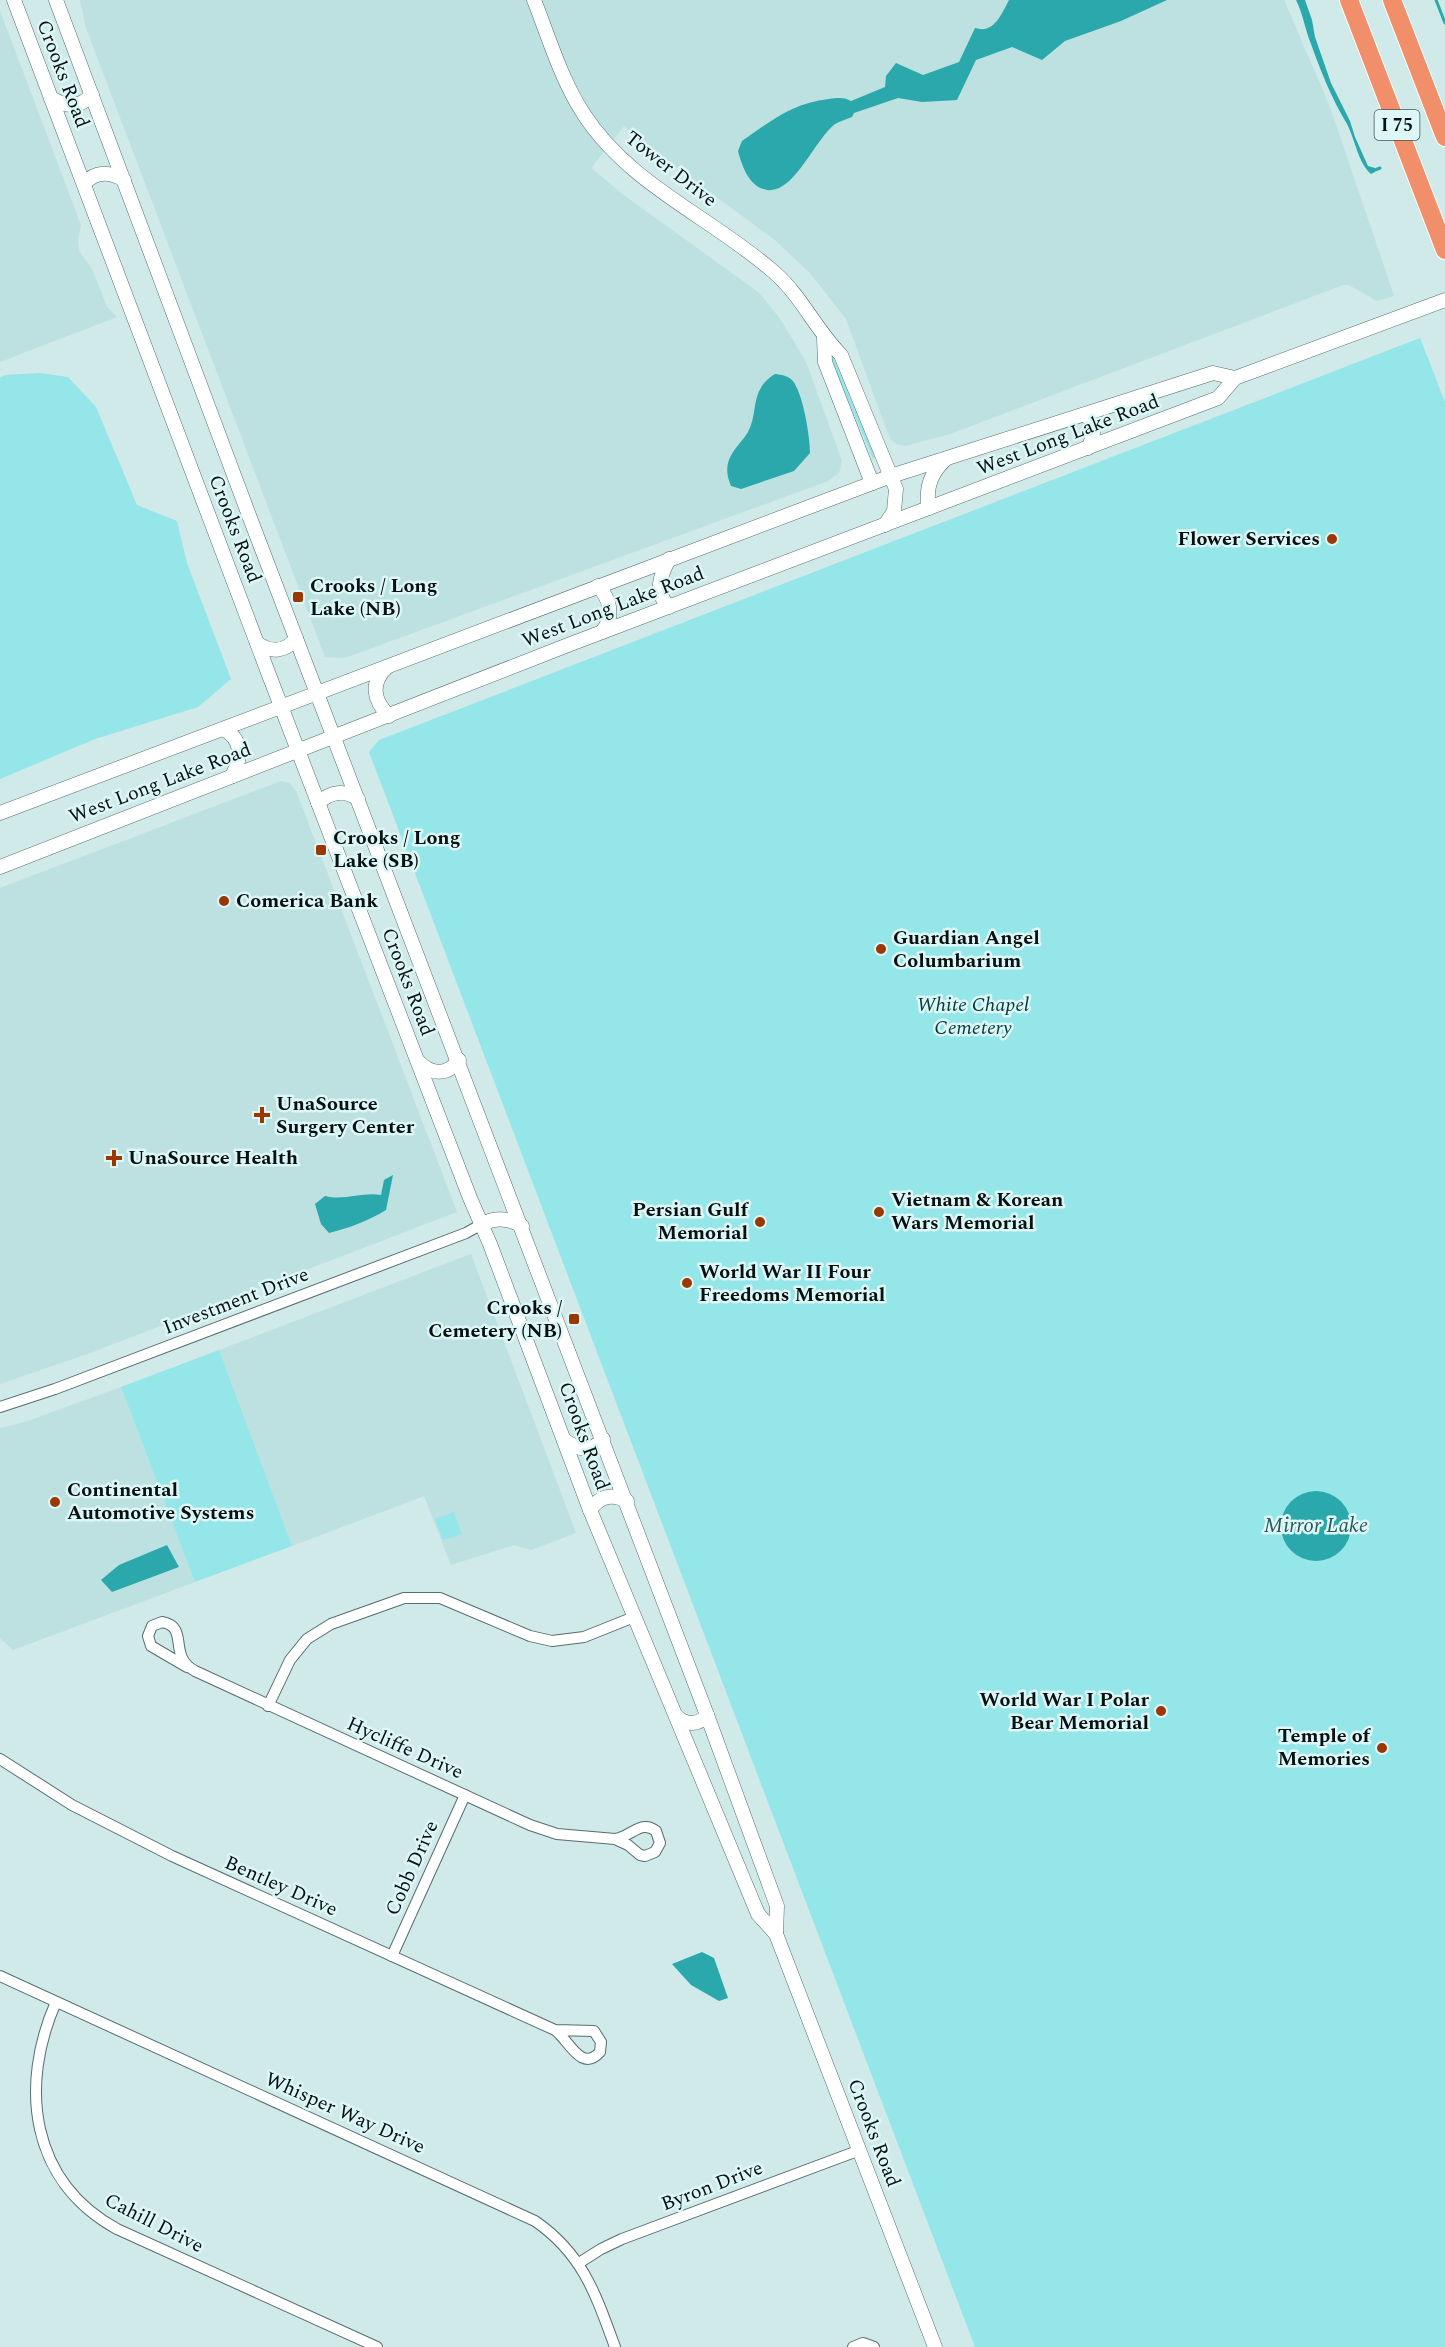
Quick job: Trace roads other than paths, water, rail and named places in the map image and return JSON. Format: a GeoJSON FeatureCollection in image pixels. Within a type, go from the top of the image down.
{"type":"FeatureCollection","features":[{"type":"Feature","properties":{"kind":"highway","name":"I 75"},"geometry":{"type":"LineString","coordinates":[[1349,0],[1445,250]]}},
{"type":"Feature","properties":{"kind":"highway","name":"I 75"},"geometry":{"type":"LineString","coordinates":[[1392,0],[1445,137]]}},
{"type":"Feature","properties":{"kind":"main road","name":"Crooks Road"},"geometry":{"type":"LineString","coordinates":[[14,0],[281,707],[482,1224],[590,1510],[758,1914],[776,1934],[935,2347]]}},
{"type":"Feature","properties":{"kind":"main road","name":"Crooks Road"},"geometry":{"type":"LineString","coordinates":[[56,0],[296,638],[459,1060],[707,1715],[777,1906],[776,1934]]}},
{"type":"Feature","properties":{"kind":"main road","name":"Tower Drive"},"geometry":{"type":"LineString","coordinates":[[534,0],[574,98],[603,140],[651,183],[777,274],[801,301],[824,338],[841,355],[896,489],[894,511],[885,525]]}},
{"type":"Feature","properties":{"kind":"main road"},"geometry":{"type":"LineString","coordinates":[[51,98],[60,104],[74,105],[84,102],[92,95]]}},
{"type":"Feature","properties":{"kind":"main road"},"geometry":{"type":"LineString","coordinates":[[84,184],[98,174],[111,174],[124,180]]}},
{"type":"Feature","properties":{"kind":"main road","name":"West Long Lake Road"},"geometry":{"type":"LineString","coordinates":[[0,867],[669,606],[1218,398],[1235,378],[1445,300]]}},
{"type":"Feature","properties":{"kind":"main road","name":"Tower Drive"},"geometry":{"type":"LineString","coordinates":[[824,338],[825,362],[872,483]]}},
{"type":"Feature","properties":{"kind":"main road","name":"West Long Lake Road"},"geometry":{"type":"LineString","coordinates":[[0,813],[891,476],[1213,373],[1235,378]]}},
{"type":"Feature","properties":{"kind":"main road"},"geometry":{"type":"LineString","coordinates":[[1086,414],[1094,434],[1088,448]]}},
{"type":"Feature","properties":{"kind":"main road"},"geometry":{"type":"LineString","coordinates":[[929,508],[927,499],[929,483],[939,465],[948,458]]}},
{"type":"Feature","properties":{"kind":"main road"},"geometry":{"type":"LineString","coordinates":[[669,559],[662,572],[659,586],[661,597],[669,606]]}},
{"type":"Feature","properties":{"kind":"main road"},"geometry":{"type":"LineString","coordinates":[[598,586],[607,598],[610,608],[609,621],[602,632]]}},
{"type":"Feature","properties":{"kind":"main road"},"geometry":{"type":"LineString","coordinates":[[257,643],[269,650],[276,650],[288,647],[296,638]]}},
{"type":"Feature","properties":{"kind":"main road"},"geometry":{"type":"LineString","coordinates":[[387,667],[377,678],[375,690],[377,701],[389,716]]}},
{"type":"Feature","properties":{"kind":"main road"},"geometry":{"type":"LineString","coordinates":[[223,729],[234,737],[240,749],[237,767],[232,776]]}},
{"type":"Feature","properties":{"kind":"main road"},"geometry":{"type":"LineString","coordinates":[[318,803],[329,795],[337,793],[352,794],[358,799]]}},
{"type":"Feature","properties":{"kind":"main road"},"geometry":{"type":"LineString","coordinates":[[418,1061],[429,1070],[439,1073],[450,1070],[459,1060]]}},
{"type":"Feature","properties":{"kind":"main road"},"geometry":{"type":"LineString","coordinates":[[482,1224],[490,1220],[504,1219],[522,1226]]}},
{"type":"Feature","properties":{"kind":"main road"},"geometry":{"type":"LineString","coordinates":[[564,1440],[574,1447],[584,1449],[594,1446],[603,1439]]}},
{"type":"Feature","properties":{"kind":"main road"},"geometry":{"type":"LineString","coordinates":[[590,1510],[595,1503],[606,1497],[627,1501]]}},
{"type":"Feature","properties":{"kind":"main road"},"geometry":{"type":"LineString","coordinates":[[676,1716],[690,1723],[700,1721],[707,1715]]}},
{"type":"Feature","properties":{"kind":"street","name":"Investment Drive"},"geometry":{"type":"LineString","coordinates":[[0,1407],[56,1389],[358,1275],[466,1233],[482,1224]]}},
{"type":"Feature","properties":{"kind":"street"},"geometry":{"type":"LineString","coordinates":[[268,1706],[290,1660],[307,1639],[341,1620],[404,1598],[426,1596],[447,1600],[530,1636],[552,1641],[584,1637],[634,1617]]}},
{"type":"Feature","properties":{"kind":"street","name":"Hycliffe Drive"},"geometry":{"type":"LineString","coordinates":[[187,1667],[180,1657],[176,1629],[162,1622],[152,1626],[148,1636],[151,1646],[187,1667],[268,1706],[550,1832],[571,1837],[615,1839]]}},
{"type":"Feature","properties":{"kind":"street","name":"Bentley Drive"},"geometry":{"type":"LineString","coordinates":[[0,1759],[72,1805],[119,1830],[555,2030]]}},
{"type":"Feature","properties":{"kind":"street","name":"Cobb Drive"},"geometry":{"type":"LineString","coordinates":[[392,1956],[465,1795]]}},
{"type":"Feature","properties":{"kind":"street","name":"Whisper Way Drive"},"geometry":{"type":"LineString","coordinates":[[0,1976],[521,2214],[548,2230],[562,2242],[579,2263],[590,2282],[615,2347]]}},
{"type":"Feature","properties":{"kind":"street","name":"Cahill Drive"},"geometry":{"type":"LineString","coordinates":[[56,2002],[46,2026],[39,2054],[38,2120],[41,2139],[48,2156],[66,2188],[79,2202],[117,2229],[377,2347]]}},
{"type":"Feature","properties":{"kind":"street","name":"Byron Drive"},"geometry":{"type":"LineString","coordinates":[[579,2263],[622,2239],[860,2150]]}},
{"type":"Feature","properties":{"kind":"street"},"geometry":{"type":"LineString","coordinates":[[853,2347],[862,2343],[874,2347]]}},
{"type":"Feature","properties":{"kind":"water"},"geometry":{"type":"Polygon","coordinates":[[[1009,0],[1167,0],[1121,21],[1065,41],[1042,60],[1012,47],[976,60],[957,100],[922,102],[898,98],[854,113],[852,117],[835,124],[827,131],[795,175],[777,189],[761,188],[755,185],[747,175],[738,151],[742,141],[783,114],[804,104],[835,98],[851,101],[885,87],[886,76],[896,63],[923,75],[959,62],[975,28],[982,29],[992,26],[1009,0]]]}},
{"type":"Feature","properties":{"kind":"water"},"geometry":{"type":"Polygon","coordinates":[[[1296,0],[1305,0],[1331,83],[1350,121],[1368,166],[1375,168],[1375,172],[1371,174],[1363,164],[1350,130],[1327,85],[1296,0]]]}},
{"type":"Feature","properties":{"kind":"water"},"geometry":{"type":"Polygon","coordinates":[[[775,374],[788,377],[796,386],[805,415],[810,453],[794,471],[741,489],[731,486],[727,472],[729,459],[748,432],[761,387],[775,374]]]}},
{"type":"Feature","properties":{"kind":"water"},"geometry":{"type":"Polygon","coordinates":[[[393,1175],[386,1210],[358,1224],[329,1233],[321,1224],[315,1204],[325,1196],[339,1198],[381,1195],[384,1180],[393,1175]]]}},
{"type":"Feature","properties":{"kind":"water","name":"Mirror Lake"},"geometry":{"type":"Polygon","coordinates":[[[1323,1491],[1336,1497],[1345,1506],[1349,1512],[1351,1526],[1349,1540],[1341,1551],[1330,1559],[1309,1561],[1291,1551],[1283,1540],[1281,1519],[1291,1501],[1302,1493],[1323,1491]]]}},
{"type":"Feature","properties":{"kind":"water"},"geometry":{"type":"Polygon","coordinates":[[[167,1545],[179,1567],[112,1592],[101,1580],[119,1565],[167,1545]]]}},
{"type":"Feature","properties":{"kind":"water"},"geometry":{"type":"Polygon","coordinates":[[[702,1952],[714,1958],[728,1998],[719,2001],[691,1985],[672,1964],[702,1952]]]}},
{"type":"Feature","properties":{"kind":"waterway"},"geometry":{"type":"LineString","coordinates":[[1436,0],[1445,23]]}},
{"type":"Feature","properties":{"kind":"waterway"},"geometry":{"type":"LineString","coordinates":[[1375,170],[1380,168]]}},
{"type":"Feature","properties":{"kind":"place","name":"Flower Services"},"geometry":{"type":"Point","coordinates":[1332,539]}},
{"type":"Feature","properties":{"kind":"place","name":"Crooks / Long Lake (NB)"},"geometry":{"type":"Point","coordinates":[298,597]}},
{"type":"Feature","properties":{"kind":"place","name":"Crooks / Long Lake (SB)"},"geometry":{"type":"Point","coordinates":[321,850]}},
{"type":"Feature","properties":{"kind":"place","name":"Comerica Bank"},"geometry":{"type":"Point","coordinates":[224,901]}},
{"type":"Feature","properties":{"kind":"place","name":"Guardian Angel Columbarium"},"geometry":{"type":"Point","coordinates":[881,949]}},
{"type":"Feature","properties":{"kind":"place","name":"UnaSource Surgery Center"},"geometry":{"type":"Point","coordinates":[262,1115]}},
{"type":"Feature","properties":{"kind":"place","name":"UnaSource Health"},"geometry":{"type":"Point","coordinates":[114,1158]}},
{"type":"Feature","properties":{"kind":"place","name":"Vietnam & Korean Wars Memorial"},"geometry":{"type":"Point","coordinates":[879,1212]}},
{"type":"Feature","properties":{"kind":"place","name":"Persian Gulf Memorial"},"geometry":{"type":"Point","coordinates":[760,1222]}},
{"type":"Feature","properties":{"kind":"place","name":"World War II Four Freedoms Memorial"},"geometry":{"type":"Point","coordinates":[687,1283]}},
{"type":"Feature","properties":{"kind":"place","name":"Crooks / Cemetery (NB)"},"geometry":{"type":"Point","coordinates":[574,1319]}},
{"type":"Feature","properties":{"kind":"place","name":"Continental Automotive Systems"},"geometry":{"type":"Point","coordinates":[55,1502]}},
{"type":"Feature","properties":{"kind":"place","name":"World War I Polar Bear Memorial"},"geometry":{"type":"Point","coordinates":[1161,1711]}},
{"type":"Feature","properties":{"kind":"place","name":"Temple of Memories"},"geometry":{"type":"Point","coordinates":[1382,1748]}},
{"type":"Feature","properties":{"kind":"park label","name":"White Chapel Cemetery"},"geometry":{"type":"Point","coordinates":[973,1016]}}]}
